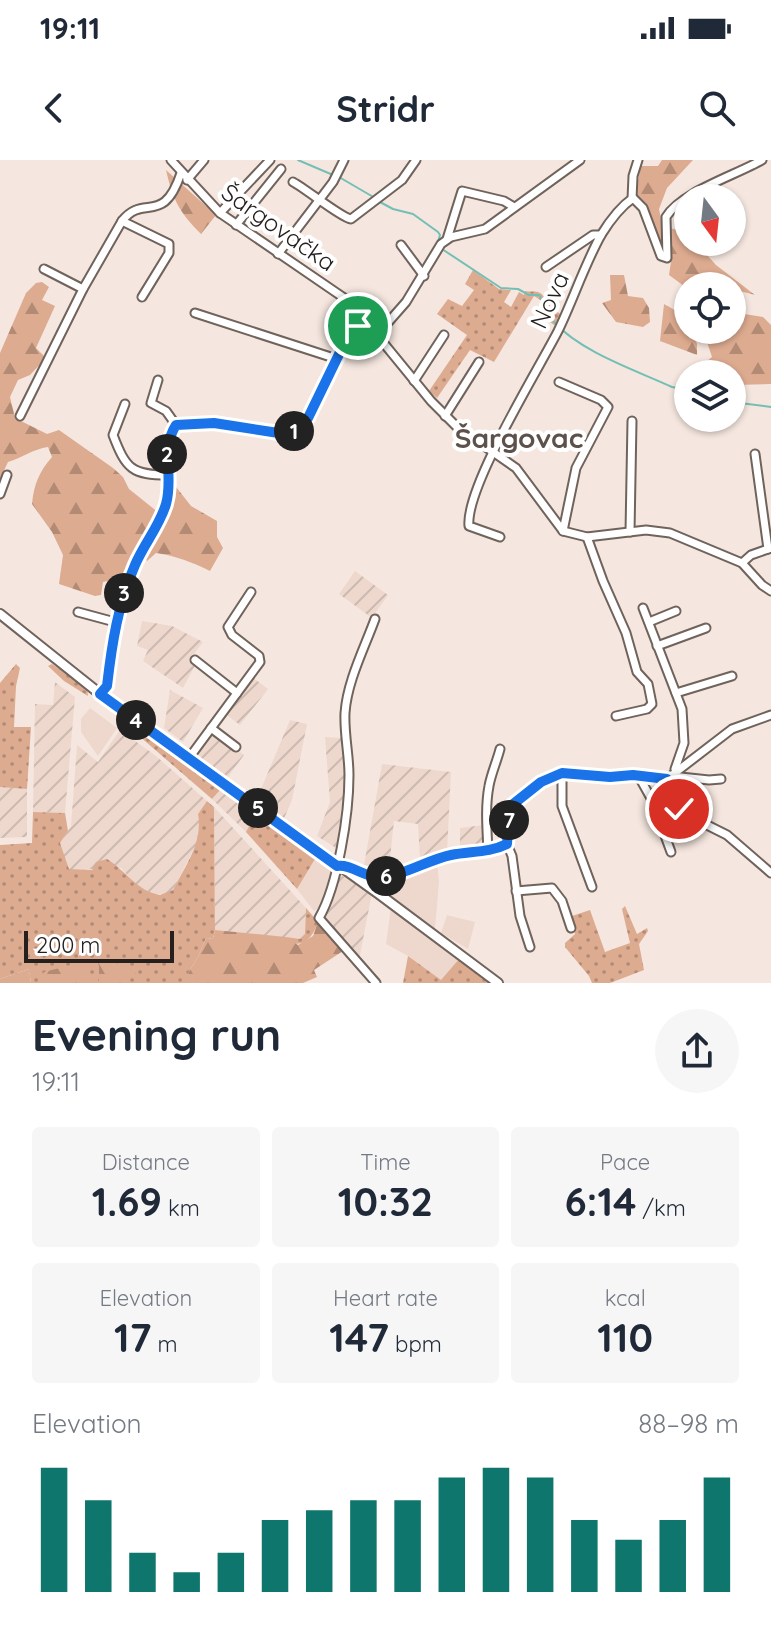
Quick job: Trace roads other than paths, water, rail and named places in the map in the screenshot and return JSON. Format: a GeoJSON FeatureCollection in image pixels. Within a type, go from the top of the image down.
{"type":"FeatureCollection","features":[{"type":"Feature","properties":{"kind":"main road"},"geometry":{"type":"LineString","coordinates":[[0,614],[100,694],[498,983]]}},
{"type":"Feature","properties":{"kind":"street","name":"Šargovačka"},"geometry":{"type":"LineString","coordinates":[[171,160],[220,213],[346,299],[445,416],[516,468],[563,531]]}},
{"type":"Feature","properties":{"kind":"street"},"geometry":{"type":"LineString","coordinates":[[20,416],[83,289],[122,221],[129,213],[169,201],[184,176],[204,160]]}},
{"type":"Feature","properties":{"kind":"street"},"geometry":{"type":"LineString","coordinates":[[220,213],[270,160]]}},
{"type":"Feature","properties":{"kind":"street"},"geometry":{"type":"LineString","coordinates":[[278,254],[333,182],[344,160]]}},
{"type":"Feature","properties":{"kind":"street"},"geometry":{"type":"LineString","coordinates":[[293,182],[348,219],[354,218],[402,180],[416,160]]}},
{"type":"Feature","properties":{"kind":"street"},"geometry":{"type":"LineString","coordinates":[[442,245],[483,231],[580,160]]}},
{"type":"Feature","properties":{"kind":"street"},"geometry":{"type":"LineString","coordinates":[[638,160],[633,176],[632,199],[643,208],[661,256],[667,258],[668,213],[718,181],[762,160]]}},
{"type":"Feature","properties":{"kind":"street"},"geometry":{"type":"LineString","coordinates":[[236,225],[281,169]]}},
{"type":"Feature","properties":{"kind":"street"},"geometry":{"type":"LineString","coordinates":[[377,335],[393,319],[424,276],[442,245],[462,191],[504,201],[514,207]]}},
{"type":"Feature","properties":{"kind":"street","name":"Nova"},"geometry":{"type":"LineString","coordinates":[[500,537],[472,528],[468,523],[477,493],[494,452],[559,327],[601,235],[609,222],[632,199]]}},
{"type":"Feature","properties":{"kind":"street"},"geometry":{"type":"LineString","coordinates":[[122,221],[169,244],[169,253],[142,297]]}},
{"type":"Feature","properties":{"kind":"street"},"geometry":{"type":"LineString","coordinates":[[546,267],[593,235],[601,235]]}},
{"type":"Feature","properties":{"kind":"street"},"geometry":{"type":"LineString","coordinates":[[401,245],[424,276]]}},
{"type":"Feature","properties":{"kind":"street"},"geometry":{"type":"LineString","coordinates":[[44,269],[83,289]]}},
{"type":"Feature","properties":{"kind":"street"},"geometry":{"type":"LineString","coordinates":[[195,313],[337,359]]}},
{"type":"Feature","properties":{"kind":"street"},"geometry":{"type":"LineString","coordinates":[[176,425],[214,423],[285,434],[298,429],[308,418],[344,340],[335,324],[343,321],[364,329],[371,327]]}},
{"type":"Feature","properties":{"kind":"street"},"geometry":{"type":"LineString","coordinates":[[414,381],[444,335]]}},
{"type":"Feature","properties":{"kind":"street"},"geometry":{"type":"LineString","coordinates":[[445,416],[479,362]]}},
{"type":"Feature","properties":{"kind":"street"},"geometry":{"type":"LineString","coordinates":[[158,380],[151,403],[166,411],[176,425]]}},
{"type":"Feature","properties":{"kind":"street"},"geometry":{"type":"LineString","coordinates":[[559,382],[606,403],[608,407],[576,468],[563,531],[587,537],[657,530],[670,533],[742,563],[771,591]]}},
{"type":"Feature","properties":{"kind":"street"},"geometry":{"type":"LineString","coordinates":[[125,404],[113,435],[125,462],[131,470],[148,475],[168,475]]}},
{"type":"Feature","properties":{"kind":"street"},"geometry":{"type":"LineString","coordinates":[[630,532],[632,421]]}},
{"type":"Feature","properties":{"kind":"street"},"geometry":{"type":"LineString","coordinates":[[100,694],[107,686],[115,622],[136,564],[162,516],[168,498],[167,451],[176,425]]}},
{"type":"Feature","properties":{"kind":"street"},"geometry":{"type":"LineString","coordinates":[[742,563],[751,555],[770,548],[755,454]]}},
{"type":"Feature","properties":{"kind":"street"},"geometry":{"type":"LineString","coordinates":[[0,494],[7,475]]}},
{"type":"Feature","properties":{"kind":"street"},"geometry":{"type":"LineString","coordinates":[[587,537],[626,633],[637,672],[648,684],[652,704],[647,709],[616,716]]}},
{"type":"Feature","properties":{"kind":"street"},"geometry":{"type":"LineString","coordinates":[[189,758],[260,662],[259,656],[232,635],[228,627],[251,592]]}},
{"type":"Feature","properties":{"kind":"street"},"geometry":{"type":"LineString","coordinates":[[643,608],[682,709],[684,743],[671,775],[683,813],[727,835],[771,873]]}},
{"type":"Feature","properties":{"kind":"street"},"geometry":{"type":"LineString","coordinates":[[649,622],[676,611]]}},
{"type":"Feature","properties":{"kind":"street"},"geometry":{"type":"LineString","coordinates":[[78,612],[115,622]]}},
{"type":"Feature","properties":{"kind":"street"},"geometry":{"type":"LineString","coordinates":[[375,619],[345,710],[349,773],[346,813],[337,866],[319,918],[376,983]]}},
{"type":"Feature","properties":{"kind":"street"},"geometry":{"type":"LineString","coordinates":[[657,646],[706,628]]}},
{"type":"Feature","properties":{"kind":"street"},"geometry":{"type":"LineString","coordinates":[[195,660],[237,693]]}},
{"type":"Feature","properties":{"kind":"street"},"geometry":{"type":"LineString","coordinates":[[676,693],[732,676]]}},
{"type":"Feature","properties":{"kind":"street"},"geometry":{"type":"LineString","coordinates":[[671,775],[732,729],[771,715]]}},
{"type":"Feature","properties":{"kind":"street"},"geometry":{"type":"LineString","coordinates":[[211,728],[236,747]]}},
{"type":"Feature","properties":{"kind":"street"},"geometry":{"type":"LineString","coordinates":[[488,851],[487,805],[490,781],[500,749]]}},
{"type":"Feature","properties":{"kind":"street"},"geometry":{"type":"LineString","coordinates":[[530,947],[520,916],[512,856],[507,844],[512,805],[541,782],[562,773],[604,777],[671,775],[721,779]]}},
{"type":"Feature","properties":{"kind":"street"},"geometry":{"type":"LineString","coordinates":[[562,773],[562,806],[592,887]]}},
{"type":"Feature","properties":{"kind":"street"},"geometry":{"type":"LineString","coordinates":[[638,775],[652,800],[671,852]]}},
{"type":"Feature","properties":{"kind":"street"},"geometry":{"type":"LineString","coordinates":[[337,866],[349,866],[368,876],[384,876],[437,859],[488,851],[507,844]]}},
{"type":"Feature","properties":{"kind":"street"},"geometry":{"type":"LineString","coordinates":[[516,891],[552,888],[562,901],[571,928]]}},
{"type":"Feature","properties":{"kind":"waterway"},"geometry":{"type":"LineString","coordinates":[[298,160],[333,175]]}},
{"type":"Feature","properties":{"kind":"waterway"},"geometry":{"type":"LineString","coordinates":[[339,177],[375,198]]}},
{"type":"Feature","properties":{"kind":"waterway"},"geometry":{"type":"LineString","coordinates":[[380,202],[413,214],[438,232],[437,245]]}},
{"type":"Feature","properties":{"kind":"waterway"},"geometry":{"type":"LineString","coordinates":[[442,249],[501,288],[539,295],[554,322],[593,351],[674,387]]}},
{"type":"Feature","properties":{"kind":"waterway"},"geometry":{"type":"LineString","coordinates":[[746,404],[771,407]]}},
{"type":"Feature","properties":{"kind":"district","name":"Šargovac"},"geometry":{"type":"Point","coordinates":[519,437]}}]}
